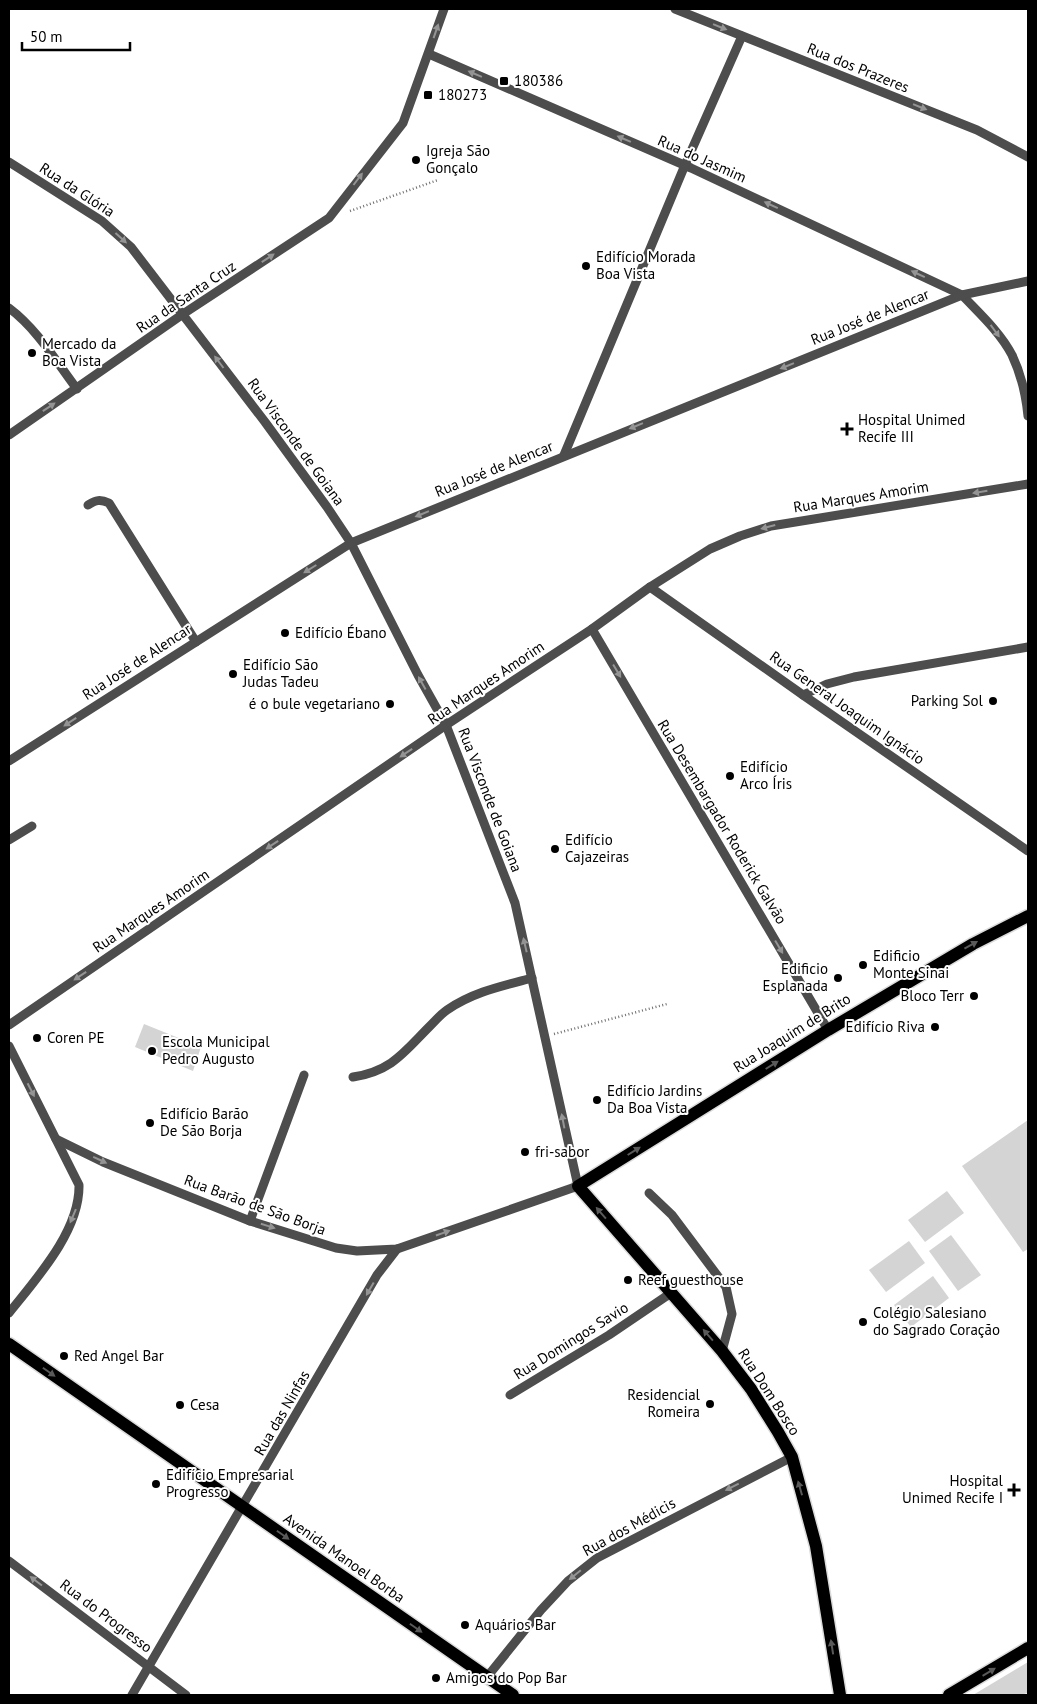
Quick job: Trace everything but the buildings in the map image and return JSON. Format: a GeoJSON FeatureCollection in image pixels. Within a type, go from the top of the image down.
{"type":"FeatureCollection","features":[{"type":"Feature","properties":{"kind":"main road","name":"Rua Joaquim de Brito"},"geometry":{"type":"LineString","coordinates":[[578,1186],[828,1030],[973,944],[1028,916]]}},
{"type":"Feature","properties":{"kind":"main road","name":"Rua Dom Bosco"},"geometry":{"type":"LineString","coordinates":[[578,1186],[722,1351],[751,1389],[792,1457],[816,1546],[840,1695]]}},
{"type":"Feature","properties":{"kind":"main road","name":"Avenida Manoel Borba"},"geometry":{"type":"LineString","coordinates":[[9,1344],[512,1695]]}},
{"type":"Feature","properties":{"kind":"main road"},"geometry":{"type":"LineString","coordinates":[[949,1695],[962,1690],[1028,1648]]}},
{"type":"Feature","properties":{"kind":"street","name":"Rua da Santa Cruz"},"geometry":{"type":"LineString","coordinates":[[9,434],[184,314],[329,218],[402,123],[444,9]]}},
{"type":"Feature","properties":{"kind":"street","name":"Rua dos Prazeres"},"geometry":{"type":"LineString","coordinates":[[675,9],[977,130],[1028,157]]}},
{"type":"Feature","properties":{"kind":"street"},"geometry":{"type":"LineString","coordinates":[[564,455],[684,165],[742,36]]}},
{"type":"Feature","properties":{"kind":"street","name":"Rua do Jasmim"},"geometry":{"type":"LineString","coordinates":[[429,54],[684,165],[962,295]]}},
{"type":"Feature","properties":{"kind":"street","name":"Rua da Glória"},"geometry":{"type":"LineString","coordinates":[[9,162],[102,221],[131,247],[184,314]]}},
{"type":"Feature","properties":{"kind":"street","name":"Rua José de Alencar"},"geometry":{"type":"LineString","coordinates":[[9,761],[351,543],[962,295],[1028,281]]}},
{"type":"Feature","properties":{"kind":"street"},"geometry":{"type":"LineString","coordinates":[[962,295],[990,325],[1012,355],[1025,394],[1028,416]]}},
{"type":"Feature","properties":{"kind":"street"},"geometry":{"type":"LineString","coordinates":[[9,308],[19,316],[40,340],[77,389]]}},
{"type":"Feature","properties":{"kind":"street","name":"Rua Visconde de Goiana"},"geometry":{"type":"LineString","coordinates":[[184,314],[316,491],[351,543],[418,675],[446,725],[515,903],[578,1186]]}},
{"type":"Feature","properties":{"kind":"street","name":"Rua Marques Amorim"},"geometry":{"type":"LineString","coordinates":[[9,1025],[446,725],[592,629],[650,587],[710,549],[740,536],[772,526],[1028,484]]}},
{"type":"Feature","properties":{"kind":"street"},"geometry":{"type":"LineString","coordinates":[[88,505],[96,500],[109,503],[196,642]]}},
{"type":"Feature","properties":{"kind":"street","name":"Rua General Joaquim Ignácio"},"geometry":{"type":"LineString","coordinates":[[650,587],[802,695],[1028,851]]}},
{"type":"Feature","properties":{"kind":"street","name":"Rua Desembargador Roderick Galvão"},"geometry":{"type":"LineString","coordinates":[[592,629],[828,1030]]}},
{"type":"Feature","properties":{"kind":"street"},"geometry":{"type":"LineString","coordinates":[[802,695],[827,684],[854,677],[1028,647]]}},
{"type":"Feature","properties":{"kind":"street"},"geometry":{"type":"LineString","coordinates":[[9,840],[32,826]]}},
{"type":"Feature","properties":{"kind":"street"},"geometry":{"type":"LineString","coordinates":[[352,1077],[366,1075],[384,1068],[397,1059],[445,1011],[465,999],[489,989],[532,978]]}},
{"type":"Feature","properties":{"kind":"street"},"geometry":{"type":"LineString","coordinates":[[9,1046],[79,1185],[78,1204],[60,1246],[9,1314]]}},
{"type":"Feature","properties":{"kind":"street"},"geometry":{"type":"LineString","coordinates":[[250,1221],[304,1075]]}},
{"type":"Feature","properties":{"kind":"street","name":"Rua Barão de São Borja"},"geometry":{"type":"LineString","coordinates":[[56,1139],[103,1162],[250,1221],[336,1248],[357,1251],[397,1248],[578,1186]]}},
{"type":"Feature","properties":{"kind":"street"},"geometry":{"type":"LineString","coordinates":[[649,1193],[672,1214],[726,1287],[732,1314],[722,1351]]}},
{"type":"Feature","properties":{"kind":"street","name":"Rua das Ninfas"},"geometry":{"type":"LineString","coordinates":[[132,1695],[378,1275],[397,1248]]}},
{"type":"Feature","properties":{"kind":"street","name":"Rua Domingos Savio"},"geometry":{"type":"LineString","coordinates":[[510,1395],[609,1336],[671,1293]]}},
{"type":"Feature","properties":{"kind":"street","name":"Rua dos Médicis"},"geometry":{"type":"LineString","coordinates":[[486,1677],[541,1610],[568,1581],[596,1558],[792,1457]]}},
{"type":"Feature","properties":{"kind":"street","name":"Rua do Progresso"},"geometry":{"type":"LineString","coordinates":[[9,1561],[186,1695]]}},
{"type":"Feature","properties":{"kind":"path"},"geometry":{"type":"LineString","coordinates":[[329,218],[438,180]]}},
{"type":"Feature","properties":{"kind":"path"},"geometry":{"type":"LineString","coordinates":[[546,1036],[667,1004]]}},
{"type":"Feature","properties":{"kind":"shaded area"},"geometry":{"type":"Polygon","coordinates":[[[144,1024],[201,1047],[193,1071],[135,1047],[144,1024]]]}},
{"type":"Feature","properties":{"kind":"shaded area"},"geometry":{"type":"Polygon","coordinates":[[[1028,1120],[1028,1249],[1023,1252],[962,1166],[1028,1120]]]}},
{"type":"Feature","properties":{"kind":"shaded area"},"geometry":{"type":"Polygon","coordinates":[[[947,1191],[964,1213],[925,1242],[908,1220],[947,1191]]]}},
{"type":"Feature","properties":{"kind":"shaded area"},"geometry":{"type":"Polygon","coordinates":[[[951,1235],[981,1275],[958,1291],[929,1251],[951,1235]]]}},
{"type":"Feature","properties":{"kind":"shaded area"},"geometry":{"type":"Polygon","coordinates":[[[909,1241],[925,1263],[886,1292],[869,1270],[909,1241]]]}},
{"type":"Feature","properties":{"kind":"shaded area"},"geometry":{"type":"Polygon","coordinates":[[[933,1276],[949,1298],[911,1327],[894,1305],[933,1276]]]}},
{"type":"Feature","properties":{"kind":"shaded area"},"geometry":{"type":"Polygon","coordinates":[[[1028,1662],[1028,1693],[1020,1695],[973,1695],[1028,1662]]]}},
{"type":"Feature","properties":{"kind":"place","name":"180386"},"geometry":{"type":"Point","coordinates":[504,81]}},
{"type":"Feature","properties":{"kind":"place","name":"180273"},"geometry":{"type":"Point","coordinates":[428,95]}},
{"type":"Feature","properties":{"kind":"place","name":"Igreja São Gonçalo"},"geometry":{"type":"Point","coordinates":[416,160]}},
{"type":"Feature","properties":{"kind":"place","name":"Edifício Morada Boa Vista"},"geometry":{"type":"Point","coordinates":[586,266]}},
{"type":"Feature","properties":{"kind":"place","name":"Mercado da Boa Vista"},"geometry":{"type":"Point","coordinates":[32,353]}},
{"type":"Feature","properties":{"kind":"place","name":"Hospital Unimed Recife III"},"geometry":{"type":"Point","coordinates":[847,429]}},
{"type":"Feature","properties":{"kind":"place","name":"Edifício Ébano"},"geometry":{"type":"Point","coordinates":[285,633]}},
{"type":"Feature","properties":{"kind":"place","name":"Edifício São Judas Tadeu"},"geometry":{"type":"Point","coordinates":[233,674]}},
{"type":"Feature","properties":{"kind":"place","name":"Parking Sol"},"geometry":{"type":"Point","coordinates":[993,701]}},
{"type":"Feature","properties":{"kind":"place","name":"é o bule vegetariano"},"geometry":{"type":"Point","coordinates":[390,704]}},
{"type":"Feature","properties":{"kind":"place","name":"Edifício Arco Íris"},"geometry":{"type":"Point","coordinates":[730,776]}},
{"type":"Feature","properties":{"kind":"place","name":"Edifício Cajazeiras"},"geometry":{"type":"Point","coordinates":[555,849]}},
{"type":"Feature","properties":{"kind":"place","name":"Edificio Monte Sinai"},"geometry":{"type":"Point","coordinates":[863,965]}},
{"type":"Feature","properties":{"kind":"place","name":"Edificio Esplanada"},"geometry":{"type":"Point","coordinates":[838,978]}},
{"type":"Feature","properties":{"kind":"place","name":"Bloco Terr"},"geometry":{"type":"Point","coordinates":[974,996]}},
{"type":"Feature","properties":{"kind":"place","name":"Edifício Riva"},"geometry":{"type":"Point","coordinates":[935,1027]}},
{"type":"Feature","properties":{"kind":"place","name":"Coren PE"},"geometry":{"type":"Point","coordinates":[37,1038]}},
{"type":"Feature","properties":{"kind":"place","name":"Escola Municipal Pedro Augusto"},"geometry":{"type":"Point","coordinates":[152,1051]}},
{"type":"Feature","properties":{"kind":"place","name":"Edifício Jardins Da Boa Vista"},"geometry":{"type":"Point","coordinates":[597,1100]}},
{"type":"Feature","properties":{"kind":"place","name":"Edifício Barão De São Borja"},"geometry":{"type":"Point","coordinates":[150,1123]}},
{"type":"Feature","properties":{"kind":"place","name":"fri-sabor"},"geometry":{"type":"Point","coordinates":[525,1152]}},
{"type":"Feature","properties":{"kind":"place","name":"Reef guesthouse"},"geometry":{"type":"Point","coordinates":[628,1280]}},
{"type":"Feature","properties":{"kind":"place","name":"Colégio Salesiano do Sagrado Coração"},"geometry":{"type":"Point","coordinates":[863,1322]}},
{"type":"Feature","properties":{"kind":"place","name":"Red Angel Bar"},"geometry":{"type":"Point","coordinates":[64,1356]}},
{"type":"Feature","properties":{"kind":"place","name":"Residencial Romeira"},"geometry":{"type":"Point","coordinates":[710,1404]}},
{"type":"Feature","properties":{"kind":"place","name":"Cesa"},"geometry":{"type":"Point","coordinates":[180,1405]}},
{"type":"Feature","properties":{"kind":"place","name":"Edifício Empresarial Progresso"},"geometry":{"type":"Point","coordinates":[156,1484]}},
{"type":"Feature","properties":{"kind":"place","name":"Hospital Unimed Recife I"},"geometry":{"type":"Point","coordinates":[1014,1490]}},
{"type":"Feature","properties":{"kind":"place","name":"Aquários Bar"},"geometry":{"type":"Point","coordinates":[465,1625]}},
{"type":"Feature","properties":{"kind":"place","name":"Amigos do Pop Bar"},"geometry":{"type":"Point","coordinates":[436,1678]}}]}
